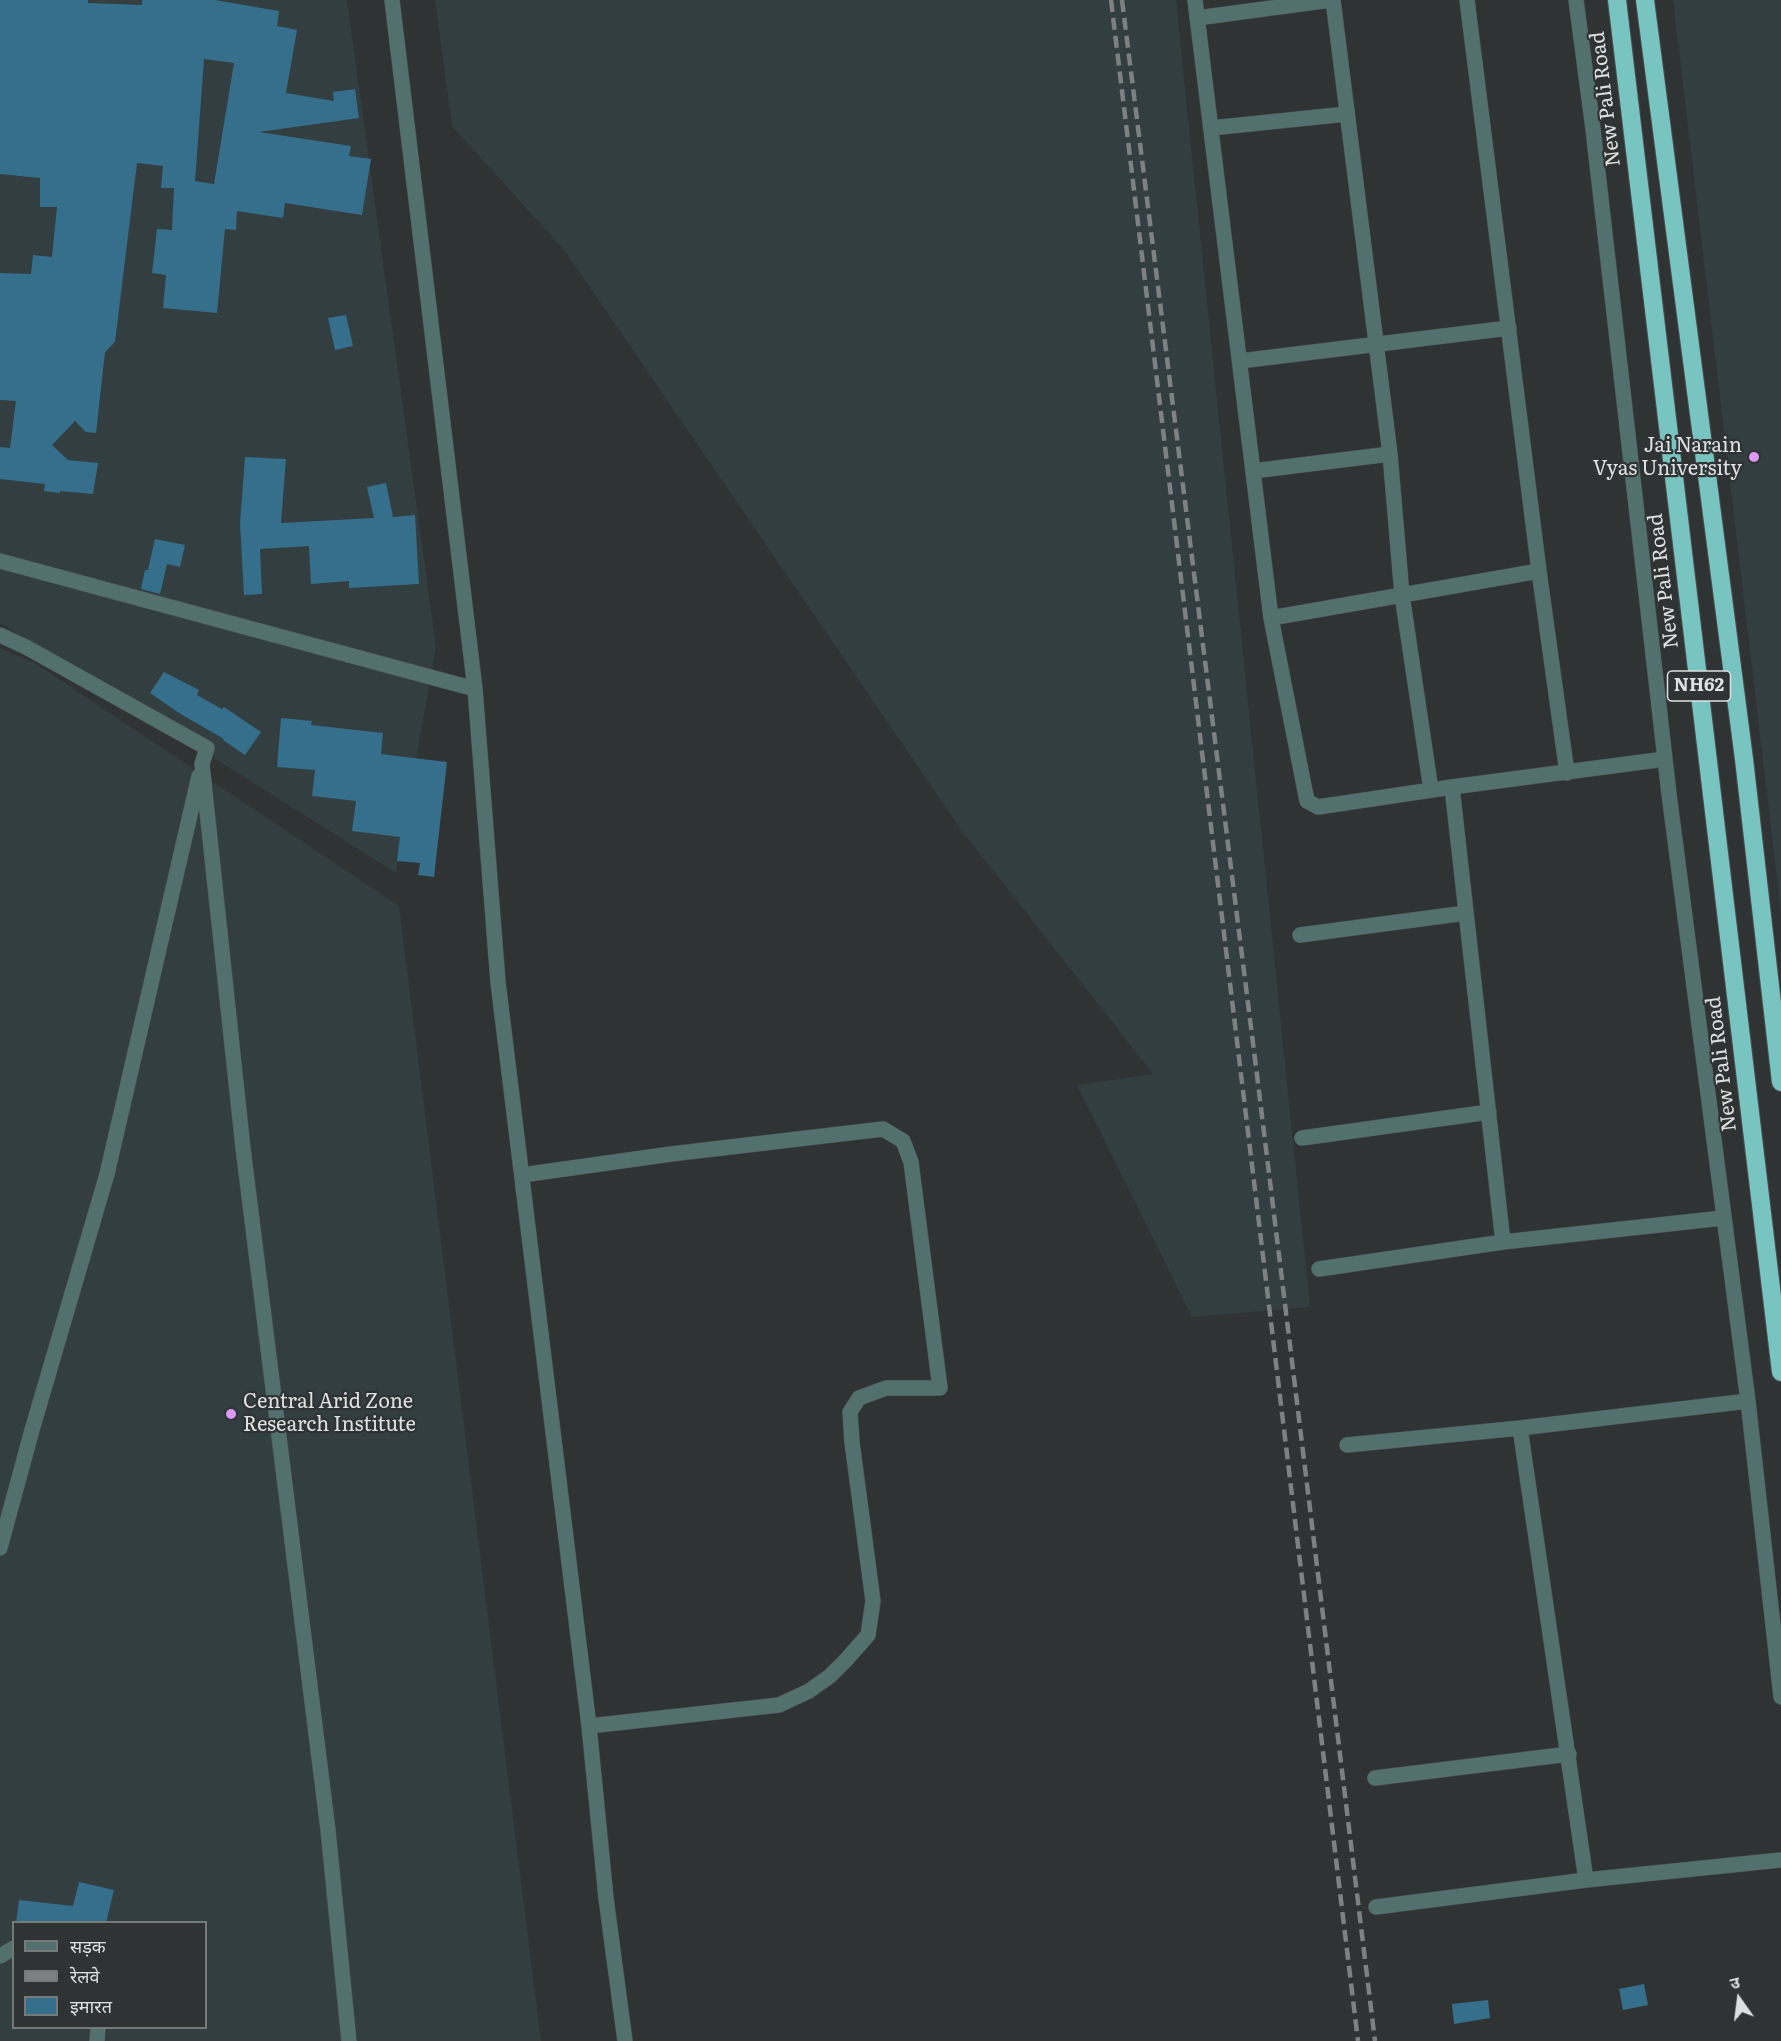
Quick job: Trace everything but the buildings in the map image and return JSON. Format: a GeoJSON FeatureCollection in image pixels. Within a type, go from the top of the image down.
{"type":"FeatureCollection","features":[{"type":"Feature","properties":{"kind":"highway","name":"New Pali Road"},"geometry":{"type":"LineString","coordinates":[[1617,0],[1781,1372]]}},
{"type":"Feature","properties":{"kind":"highway","name":"NH62"},"geometry":{"type":"LineString","coordinates":[[1644,0],[1744,759],[1781,1082]]}},
{"type":"Feature","properties":{"kind":"street"},"geometry":{"type":"LineString","coordinates":[[392,0],[475,689],[498,982],[589,1725],[606,1898],[625,2041]]}},
{"type":"Feature","properties":{"kind":"street"},"geometry":{"type":"LineString","coordinates":[[1195,0],[1271,618],[1306,801],[1318,807],[1665,759]]}},
{"type":"Feature","properties":{"kind":"street"},"geometry":{"type":"LineString","coordinates":[[1197,18],[1332,0],[1390,454],[1402,594],[1431,790]]}},
{"type":"Feature","properties":{"kind":"street"},"geometry":{"type":"LineString","coordinates":[[1467,0],[1539,571],[1567,773]]}},
{"type":"Feature","properties":{"kind":"street"},"geometry":{"type":"LineString","coordinates":[[1576,0],[1596,152],[1665,759],[1748,1401],[1781,1697]]}},
{"type":"Feature","properties":{"kind":"street"},"geometry":{"type":"LineString","coordinates":[[1211,128],[1347,114]]}},
{"type":"Feature","properties":{"kind":"street"},"geometry":{"type":"LineString","coordinates":[[1240,361],[1509,328]]}},
{"type":"Feature","properties":{"kind":"street"},"geometry":{"type":"LineString","coordinates":[[1253,471],[1390,454]]}},
{"type":"Feature","properties":{"kind":"street"},"geometry":{"type":"LineString","coordinates":[[0,561],[475,689]]}},
{"type":"Feature","properties":{"kind":"street"},"geometry":{"type":"LineString","coordinates":[[1271,618],[1539,571]]}},
{"type":"Feature","properties":{"kind":"street"},"geometry":{"type":"LineString","coordinates":[[0,635],[26,646],[207,748],[106,1174],[0,1548]]}},
{"type":"Feature","properties":{"kind":"street"},"geometry":{"type":"LineString","coordinates":[[202,764],[243,1148],[328,1830],[349,2041]]}},
{"type":"Feature","properties":{"kind":"street"},"geometry":{"type":"LineString","coordinates":[[1452,787],[1503,1242]]}},
{"type":"Feature","properties":{"kind":"street"},"geometry":{"type":"LineString","coordinates":[[1300,935],[1466,913]]}},
{"type":"Feature","properties":{"kind":"street"},"geometry":{"type":"LineString","coordinates":[[1302,1138],[1489,1112]]}},
{"type":"Feature","properties":{"kind":"street"},"geometry":{"type":"LineString","coordinates":[[522,1175],[671,1154],[883,1129],[903,1141],[911,1162],[940,1388],[886,1388],[859,1398],[850,1412],[873,1601],[868,1635],[830,1676],[809,1691],[779,1705],[589,1725]]}},
{"type":"Feature","properties":{"kind":"street"},"geometry":{"type":"LineString","coordinates":[[1319,1269],[1503,1242],[1723,1218]]}},
{"type":"Feature","properties":{"kind":"street"},"geometry":{"type":"LineString","coordinates":[[1347,1445],[1520,1428],[1748,1401]]}},
{"type":"Feature","properties":{"kind":"street"},"geometry":{"type":"LineString","coordinates":[[1520,1428],[1587,1880]]}},
{"type":"Feature","properties":{"kind":"street"},"geometry":{"type":"LineString","coordinates":[[1374,1778],[1569,1754]]}},
{"type":"Feature","properties":{"kind":"street"},"geometry":{"type":"LineString","coordinates":[[1376,1907],[1587,1880],[1781,1860]]}},
{"type":"Feature","properties":{"kind":"shaded area"},"geometry":{"type":"Polygon","coordinates":[[[0,0],[347,0],[436,647],[396,873],[0,623],[0,0]]]}},
{"type":"Feature","properties":{"kind":"shaded area"},"geometry":{"type":"Polygon","coordinates":[[[435,0],[1176,0],[1310,1307],[1192,1317],[1077,1085],[1153,1074],[962,831],[565,251],[452,126],[435,0]]]}},
{"type":"Feature","properties":{"kind":"shaded area","name":"Jai Narain Vyas University"},"geometry":{"type":"Polygon","coordinates":[[[1673,0],[1781,0],[1781,913],[1673,0]]]}},
{"type":"Feature","properties":{"kind":"shaded area","name":"Central Arid Zone Research Institute"},"geometry":{"type":"Polygon","coordinates":[[[0,648],[35,663],[399,906],[541,2041],[0,2041],[0,648]]]}},
{"type":"Feature","properties":{"kind":"railway"},"geometry":{"type":"LineString","coordinates":[[1111,0],[1358,2041]]}},
{"type":"Feature","properties":{"kind":"railway"},"geometry":{"type":"LineString","coordinates":[[1122,0],[1375,2041]]}},
{"type":"Feature","properties":{"kind":"place","name":"Jai Narain Vyas University"},"geometry":{"type":"Point","coordinates":[1754,457]}},
{"type":"Feature","properties":{"kind":"place","name":"Central Arid Zone Research Institute"},"geometry":{"type":"Point","coordinates":[231,1414]}}]}
